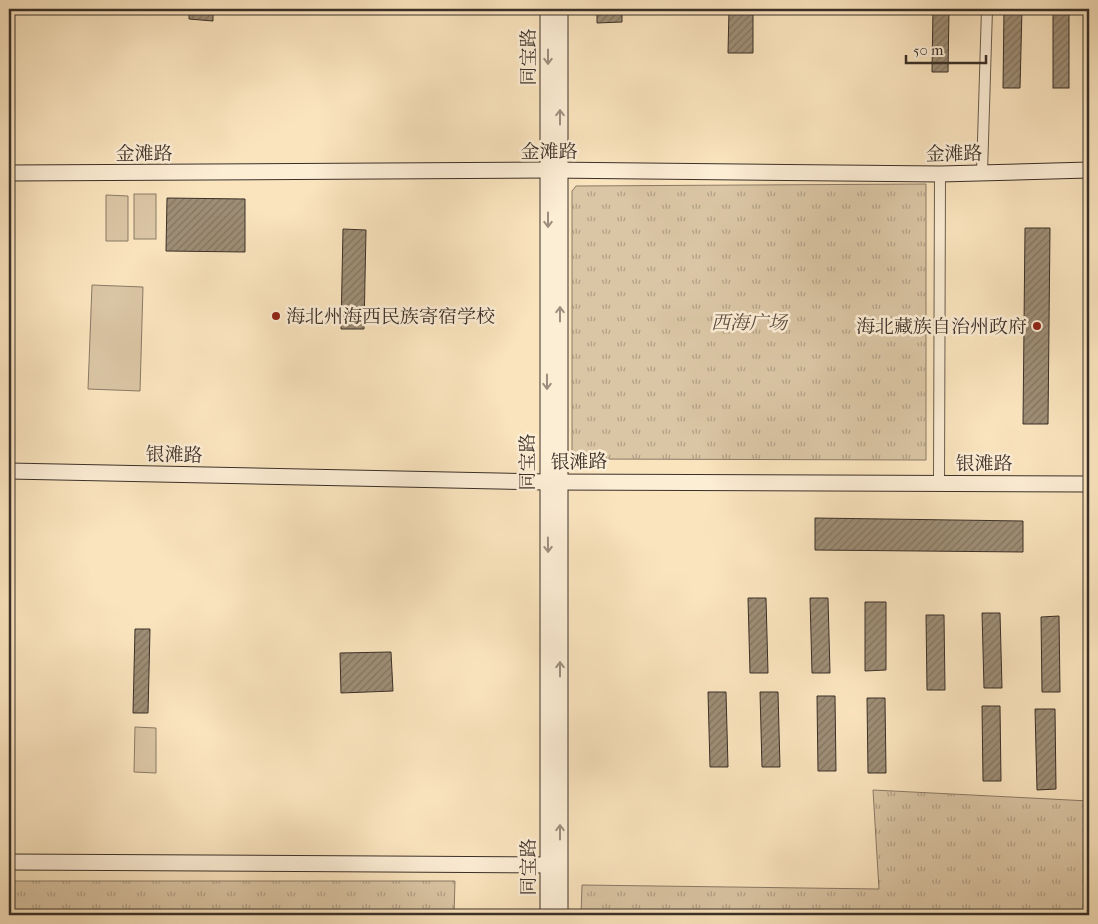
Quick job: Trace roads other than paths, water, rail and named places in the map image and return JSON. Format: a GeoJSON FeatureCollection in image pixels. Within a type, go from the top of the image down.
{"type":"FeatureCollection","features":[{"type":"Feature","properties":{"kind":"street","name":"同宝路"},"geometry":{"type":"LineString","coordinates":[[548,9],[554,171]]}},
{"type":"Feature","properties":{"kind":"street","name":"同宝路"},"geometry":{"type":"LineString","coordinates":[[560,9],[554,171],[553,481],[554,866],[560,915]]}},
{"type":"Feature","properties":{"kind":"street"},"geometry":{"type":"LineString","coordinates":[[982,173],[987,9]]}},
{"type":"Feature","properties":{"kind":"street","name":"金滩路"},"geometry":{"type":"LineString","coordinates":[[9,173],[554,171],[940,174],[1089,170]]}},
{"type":"Feature","properties":{"kind":"street"},"geometry":{"type":"LineString","coordinates":[[939,483],[940,174]]}},
{"type":"Feature","properties":{"kind":"street","name":"银滩路"},"geometry":{"type":"LineString","coordinates":[[9,471],[553,481],[1089,484]]}},
{"type":"Feature","properties":{"kind":"street"},"geometry":{"type":"LineString","coordinates":[[9,862],[554,866]]}},
{"type":"Feature","properties":{"kind":"street","name":"同宝路"},"geometry":{"type":"LineString","coordinates":[[548,915],[554,866]]}},
{"type":"Feature","properties":{"kind":"place","name":"海北州海西民族寄宿学校"},"geometry":{"type":"Point","coordinates":[276,316]}},
{"type":"Feature","properties":{"kind":"place","name":"海北藏族自治州政府"},"geometry":{"type":"Point","coordinates":[1037,326]}},
{"type":"Feature","properties":{"kind":"park label","name":"西海广场"},"geometry":{"type":"Point","coordinates":[749,322]}}]}
